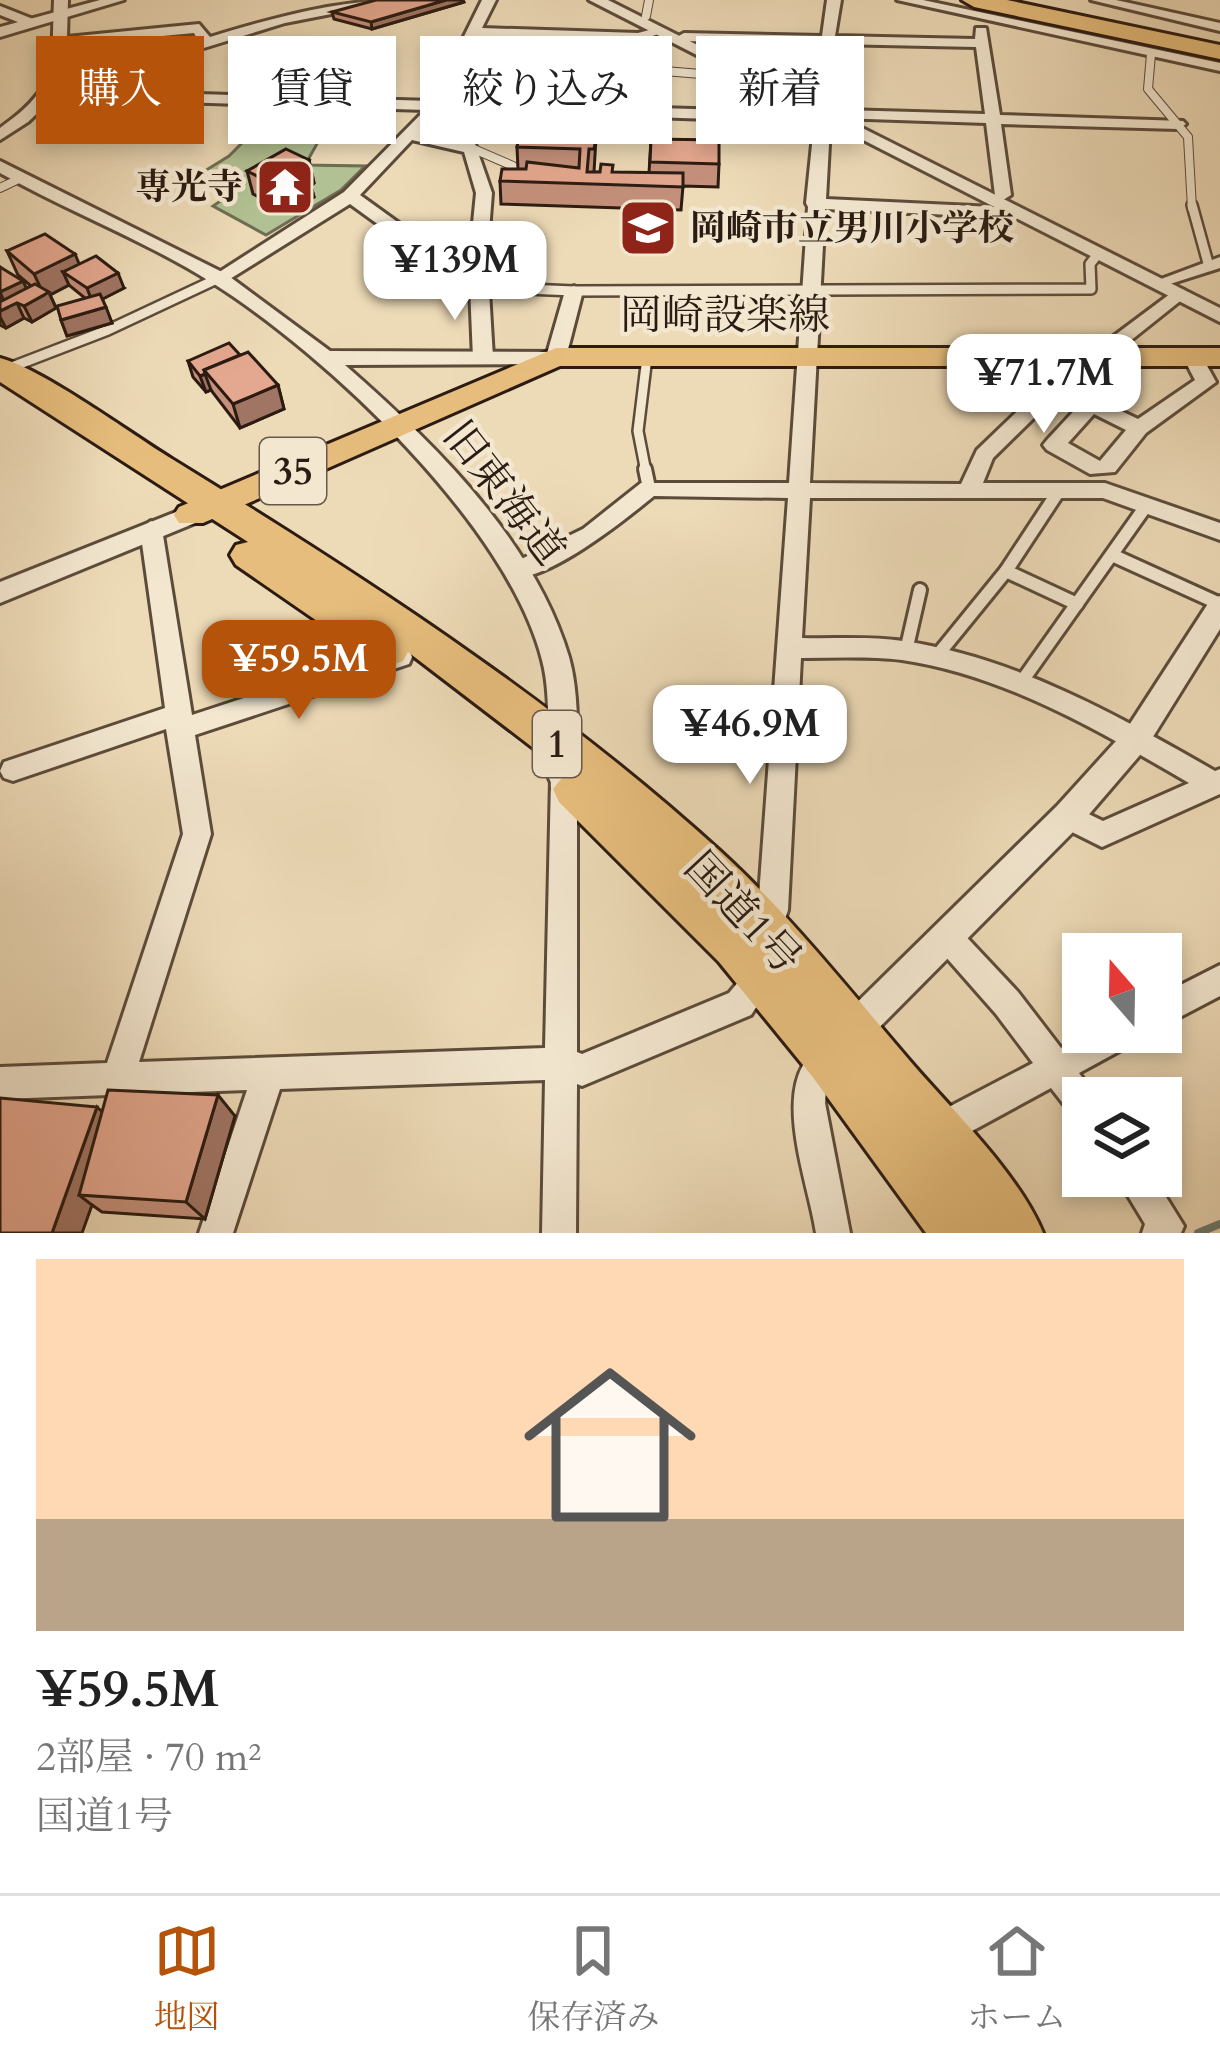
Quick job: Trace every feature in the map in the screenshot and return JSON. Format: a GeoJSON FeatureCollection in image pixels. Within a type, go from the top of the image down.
{"type":"FeatureCollection","features":[{"type":"Feature","properties":{"kind":"highway"},"geometry":{"type":"LineString","coordinates":[[956,0],[1054,9],[1220,42]]}},
{"type":"Feature","properties":{"kind":"highway"},"geometry":{"type":"LineString","coordinates":[[1015,0],[1220,42]]}},
{"type":"Feature","properties":{"kind":"highway"},"geometry":{"type":"LineString","coordinates":[[976,9],[1054,9],[1220,52]]}},
{"type":"Feature","properties":{"kind":"highway","name":"国道1号"},"geometry":{"type":"LineString","coordinates":[[1,376],[186,515],[562,762],[705,867],[766,935],[960,1233]]}},
{"type":"Feature","properties":{"kind":"highway","name":"国道1号"},"geometry":{"type":"LineString","coordinates":[[186,515],[423,641],[562,762],[736,946],[760,979],[938,1131],[1016,1233]]}},
{"type":"Feature","properties":{"kind":"main road","name":"岡崎設楽線"},"geometry":{"type":"LineString","coordinates":[[186,515],[556,357],[1206,357]]}},
{"type":"Feature","properties":{"kind":"street"},"geometry":{"type":"LineString","coordinates":[[0,32],[61,7],[117,0]]}},
{"type":"Feature","properties":{"kind":"street"},"geometry":{"type":"LineString","coordinates":[[204,39],[206,43],[283,19],[396,0]]}},
{"type":"Feature","properties":{"kind":"street"},"geometry":{"type":"LineString","coordinates":[[468,36],[489,0]]}},
{"type":"Feature","properties":{"kind":"street"},"geometry":{"type":"LineString","coordinates":[[596,0],[651,16],[696,44]]}},
{"type":"Feature","properties":{"kind":"street"},"geometry":{"type":"LineString","coordinates":[[613,0],[651,16],[696,45]]}},
{"type":"Feature","properties":{"kind":"street"},"geometry":{"type":"LineString","coordinates":[[830,36],[834,0]]}},
{"type":"Feature","properties":{"kind":"street"},"geometry":{"type":"LineString","coordinates":[[904,0],[976,9],[1220,67]]}},
{"type":"Feature","properties":{"kind":"street"},"geometry":{"type":"LineString","coordinates":[[1098,0],[1220,27]]}},
{"type":"Feature","properties":{"kind":"street"},"geometry":{"type":"LineString","coordinates":[[976,9],[1003,195]]}},
{"type":"Feature","properties":{"kind":"street"},"geometry":{"type":"LineString","coordinates":[[0,10],[28,22]]}},
{"type":"Feature","properties":{"kind":"street"},"geometry":{"type":"LineString","coordinates":[[118,36],[199,28],[203,36]]}},
{"type":"Feature","properties":{"kind":"street"},"geometry":{"type":"LineString","coordinates":[[470,32],[604,36]]}},
{"type":"Feature","properties":{"kind":"street"},"geometry":{"type":"LineString","coordinates":[[684,38],[696,38]]}},
{"type":"Feature","properties":{"kind":"street"},"geometry":{"type":"LineString","coordinates":[[864,41],[984,43]]}},
{"type":"Feature","properties":{"kind":"street"},"geometry":{"type":"LineString","coordinates":[[204,97],[420,105]]}},
{"type":"Feature","properties":{"kind":"street"},"geometry":{"type":"LineString","coordinates":[[0,135],[36,106]]}},
{"type":"Feature","properties":{"kind":"street"},"geometry":{"type":"LineString","coordinates":[[864,113],[1178,124]]}},
{"type":"Feature","properties":{"kind":"street"},"geometry":{"type":"LineString","coordinates":[[219,278],[350,196],[420,124]]}},
{"type":"Feature","properties":{"kind":"street"},"geometry":{"type":"LineString","coordinates":[[864,129],[1003,195],[1174,286],[1220,316]]}},
{"type":"Feature","properties":{"kind":"street"},"geometry":{"type":"LineString","coordinates":[[864,133],[1098,254],[1220,305]]}},
{"type":"Feature","properties":{"kind":"street"},"geometry":{"type":"LineString","coordinates":[[410,135],[469,147],[484,193],[478,256],[483,358]]}},
{"type":"Feature","properties":{"kind":"street"},"geometry":{"type":"LineString","coordinates":[[766,935],[773,910],[792,648],[820,144]]}},
{"type":"Feature","properties":{"kind":"street","name":"旧東海道"},"geometry":{"type":"LineString","coordinates":[[0,166],[219,278],[286,322],[453,488],[517,572],[556,659],[562,762],[560,1233]]}},
{"type":"Feature","properties":{"kind":"street"},"geometry":{"type":"LineString","coordinates":[[350,196],[442,262],[478,256]]}},
{"type":"Feature","properties":{"kind":"street"},"geometry":{"type":"LineString","coordinates":[[814,203],[1016,213]]}},
{"type":"Feature","properties":{"kind":"street"},"geometry":{"type":"LineString","coordinates":[[969,491],[984,455],[1174,286],[1214,262]]}},
{"type":"Feature","properties":{"kind":"street"},"geometry":{"type":"LineString","coordinates":[[326,358],[556,357],[574,291]]}},
{"type":"Feature","properties":{"kind":"street"},"geometry":{"type":"LineString","coordinates":[[1139,428],[1206,382],[1206,357]]}},
{"type":"Feature","properties":{"kind":"street"},"geometry":{"type":"LineString","coordinates":[[517,572],[591,535],[649,488],[1105,491],[1220,532]]}},
{"type":"Feature","properties":{"kind":"street"},"geometry":{"type":"LineString","coordinates":[[0,592],[186,515],[178,722],[197,833],[119,1076]]}},
{"type":"Feature","properties":{"kind":"street"},"geometry":{"type":"LineString","coordinates":[[832,1233],[830,1199],[808,1105],[810,1084],[840,1044],[1068,816],[1136,739],[1220,605]]}},
{"type":"Feature","properties":{"kind":"street"},"geometry":{"type":"LineString","coordinates":[[792,648],[906,650],[1020,684],[1217,783]]}},
{"type":"Feature","properties":{"kind":"street"},"geometry":{"type":"LineString","coordinates":[[13,770],[400,657]]}},
{"type":"Feature","properties":{"kind":"street"},"geometry":{"type":"LineString","coordinates":[[1068,816],[1102,835],[1217,783]]}},
{"type":"Feature","properties":{"kind":"street"},"geometry":{"type":"LineString","coordinates":[[947,938],[1065,1077]]}},
{"type":"Feature","properties":{"kind":"street"},"geometry":{"type":"LineString","coordinates":[[0,1084],[563,1063],[582,1070],[740,1004],[760,979]]}},
{"type":"Feature","properties":{"kind":"street"},"geometry":{"type":"LineString","coordinates":[[1182,1001],[1220,980]]}},
{"type":"Feature","properties":{"kind":"street"},"geometry":{"type":"LineString","coordinates":[[938,1131],[1084,1053]]}},
{"type":"Feature","properties":{"kind":"street"},"geometry":{"type":"LineString","coordinates":[[216,1233],[270,1071]]}},
{"type":"Feature","properties":{"kind":"street"},"geometry":{"type":"LineString","coordinates":[[1147,1197],[1167,1226],[1160,1233]]}},
{"type":"Feature","properties":{"kind":"lane"},"geometry":{"type":"LineString","coordinates":[[1151,54],[1148,88],[1188,137],[1193,218],[1214,262]]}},
{"type":"Feature","properties":{"kind":"lane"},"geometry":{"type":"LineString","coordinates":[[469,147],[513,166],[513,174]]}},
{"type":"Feature","properties":{"kind":"lane"},"geometry":{"type":"LineString","coordinates":[[0,188],[20,178]]}},
{"type":"Feature","properties":{"kind":"lane"},"geometry":{"type":"LineString","coordinates":[[482,287],[574,291],[1091,289],[1090,264],[1098,254]]}},
{"type":"Feature","properties":{"kind":"lane"},"geometry":{"type":"LineString","coordinates":[[1,376],[38,349],[91,337],[185,287],[219,278]]}},
{"type":"Feature","properties":{"kind":"lane"},"geometry":{"type":"LineString","coordinates":[[647,357],[638,431],[649,488]]}},
{"type":"Feature","properties":{"kind":"lane"},"geometry":{"type":"LineString","coordinates":[[936,658],[1006,571],[1060,488]]}},
{"type":"Feature","properties":{"kind":"lane"},"geometry":{"type":"LineString","coordinates":[[1020,684],[1146,506]]}},
{"type":"Feature","properties":{"kind":"lane"},"geometry":{"type":"LineString","coordinates":[[1112,555],[1220,605]]}},
{"type":"Feature","properties":{"kind":"lane"},"geometry":{"type":"LineString","coordinates":[[1006,571],[1077,604]]}},
{"type":"Feature","properties":{"kind":"lane"},"geometry":{"type":"LineString","coordinates":[[906,650],[920,590]]}},
{"type":"Feature","properties":{"kind":"green space"},"geometry":{"type":"Polygon","coordinates":[[[241,144],[317,144],[305,165],[365,166],[341,190],[266,235],[213,206],[225,198],[203,172],[241,144]]]}},
{"type":"Feature","properties":{"kind":"building"},"geometry":{"type":"Polygon","coordinates":[[[376,0],[446,0],[371,22],[332,12],[376,0]]]}},
{"type":"Feature","properties":{"kind":"building"},"geometry":{"type":"Polygon","coordinates":[[[672,139],[719,144],[719,164],[650,162],[651,144],[672,144],[672,139]]]}},
{"type":"Feature","properties":{"kind":"building"},"geometry":{"type":"Polygon","coordinates":[[[595,144],[589,149],[587,172],[600,172],[601,164],[613,165],[612,172],[683,173],[683,187],[500,181],[502,169],[526,169],[527,162],[579,168],[580,149],[517,147],[595,144]]]}},
{"type":"Feature","properties":{"kind":"building"},"geometry":{"type":"Polygon","coordinates":[[[286,149],[309,160],[298,169],[309,174],[294,182],[281,176],[269,182],[247,171],[286,149]]]}},
{"type":"Feature","properties":{"kind":"building"},"geometry":{"type":"Polygon","coordinates":[[[45,234],[75,254],[34,274],[7,251],[45,234]]]}},
{"type":"Feature","properties":{"kind":"building"},"geometry":{"type":"Polygon","coordinates":[[[96,256],[118,273],[87,288],[63,272],[96,256]]]}},
{"type":"Feature","properties":{"kind":"building"},"geometry":{"type":"Polygon","coordinates":[[[0,267],[23,281],[0,292],[0,267]]]}},
{"type":"Feature","properties":{"kind":"building"},"geometry":{"type":"Polygon","coordinates":[[[35,284],[49,292],[24,306],[17,303],[0,311],[0,302],[35,284]]]}},
{"type":"Feature","properties":{"kind":"building"},"geometry":{"type":"Polygon","coordinates":[[[100,294],[106,307],[61,320],[57,306],[100,294]]]}},
{"type":"Feature","properties":{"kind":"building"},"geometry":{"type":"Polygon","coordinates":[[[229,343],[240,355],[204,370],[205,374],[200,376],[188,361],[229,343]]]}},
{"type":"Feature","properties":{"kind":"building"},"geometry":{"type":"Polygon","coordinates":[[[248,352],[278,385],[233,404],[204,370],[248,352]]]}},
{"type":"Feature","properties":{"kind":"building"},"geometry":{"type":"Polygon","coordinates":[[[108,1090],[218,1095],[186,1202],[79,1195],[108,1090]]]}},
{"type":"Feature","properties":{"kind":"building"},"geometry":{"type":"Polygon","coordinates":[[[0,1098],[97,1107],[52,1233],[0,1233],[0,1098]]]}},
{"type":"Feature","properties":{"kind":"waterway"},"geometry":{"type":"LineString","coordinates":[[1198,1233],[1220,1224]]}},
{"type":"Feature","properties":{"kind":"place","name":"専光寺"},"geometry":{"type":"Point","coordinates":[285,187]}},
{"type":"Feature","properties":{"kind":"place","name":"岡崎市立男川小学校"},"geometry":{"type":"Point","coordinates":[648,228]}}]}
